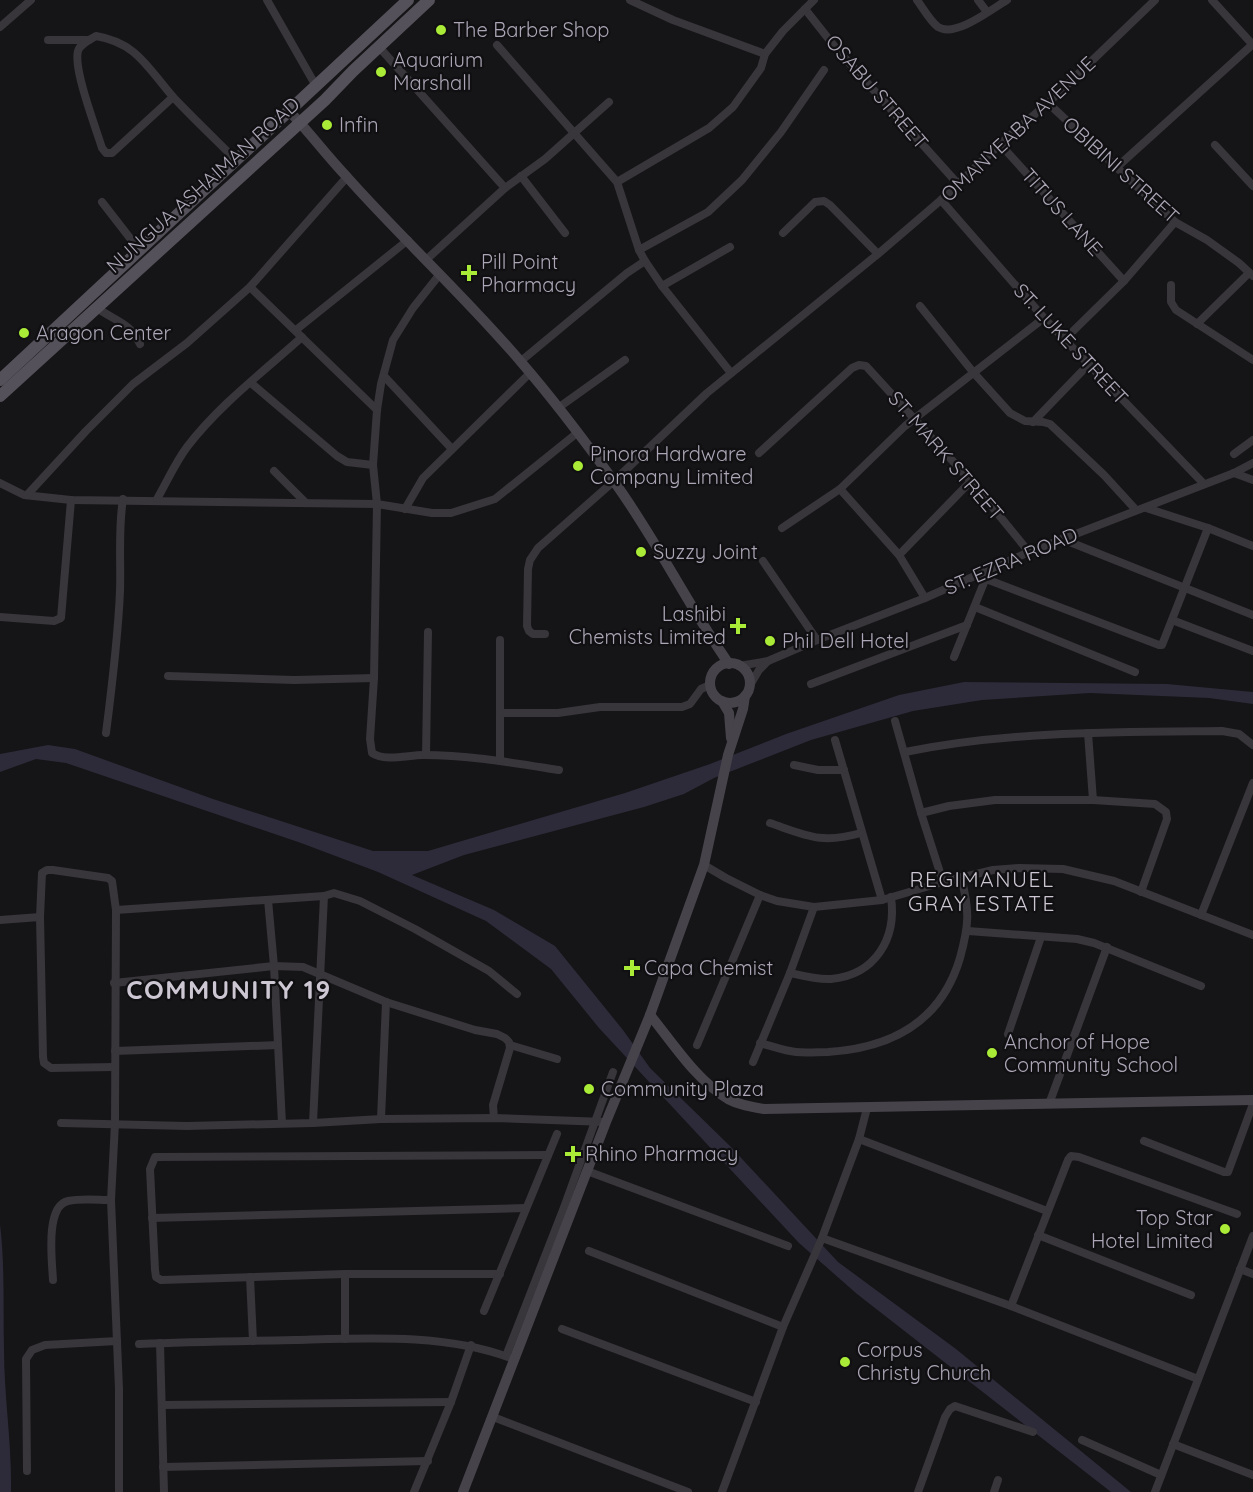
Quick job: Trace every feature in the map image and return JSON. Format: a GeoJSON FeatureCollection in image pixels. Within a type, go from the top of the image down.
{"type":"FeatureCollection","features":[{"type":"Feature","properties":{"kind":"main road","name":"NUNGUA ASHAIMAN ROAD"},"geometry":{"type":"LineString","coordinates":[[0,380],[408,0]]}},
{"type":"Feature","properties":{"kind":"main road","name":"NUNGUA ASHAIMAN ROAD"},"geometry":{"type":"LineString","coordinates":[[0,396],[300,123],[429,0]]}},
{"type":"Feature","properties":{"kind":"street"},"geometry":{"type":"LineString","coordinates":[[0,27],[31,0]]}},
{"type":"Feature","properties":{"kind":"street"},"geometry":{"type":"LineString","coordinates":[[267,0],[316,86]]}},
{"type":"Feature","properties":{"kind":"street"},"geometry":{"type":"LineString","coordinates":[[630,0],[673,20],[765,54]]}},
{"type":"Feature","properties":{"kind":"street"},"geometry":{"type":"LineString","coordinates":[[617,182],[710,128],[733,107],[751,83],[765,54],[783,31],[814,0]]}},
{"type":"Feature","properties":{"kind":"street"},"geometry":{"type":"LineString","coordinates":[[917,0],[938,27],[950,30],[962,27],[1007,0]]}},
{"type":"Feature","properties":{"kind":"street"},"geometry":{"type":"LineString","coordinates":[[978,0],[987,12]]}},
{"type":"Feature","properties":{"kind":"street","name":"OMANYEABA AVENUE"},"geometry":{"type":"LineString","coordinates":[[545,634],[533,634],[527,626],[528,569],[530,560],[538,548],[731,373],[941,200],[1000,144],[1048,103],[1155,0]]}},
{"type":"Feature","properties":{"kind":"street"},"geometry":{"type":"LineString","coordinates":[[1116,168],[1253,44],[1212,0]]}},
{"type":"Feature","properties":{"kind":"street","name":"OSABU STREET"},"geometry":{"type":"LineString","coordinates":[[805,9],[835,47],[958,184]]}},
{"type":"Feature","properties":{"kind":"street"},"geometry":{"type":"LineString","coordinates":[[174,97],[112,153],[106,153],[102,148],[77,67],[80,46],[96,36],[113,39],[129,49],[144,61],[174,97],[237,161]]}},
{"type":"Feature","properties":{"kind":"street"},"geometry":{"type":"LineString","coordinates":[[48,40],[88,40]]}},
{"type":"Feature","properties":{"kind":"street"},"geometry":{"type":"LineString","coordinates":[[497,45],[617,182],[639,250],[645,261],[731,373]]}},
{"type":"Feature","properties":{"kind":"street"},"geometry":{"type":"LineString","coordinates":[[379,47],[505,188]]}},
{"type":"Feature","properties":{"kind":"street"},"geometry":{"type":"LineString","coordinates":[[639,250],[708,212],[742,180],[781,132],[824,70]]}},
{"type":"Feature","properties":{"kind":"street"},"geometry":{"type":"LineString","coordinates":[[427,259],[505,188],[576,133],[609,102]]}},
{"type":"Feature","properties":{"kind":"street","name":"OBIBINI STREET"},"geometry":{"type":"LineString","coordinates":[[1048,103],[1175,222],[1207,240],[1251,274]]}},
{"type":"Feature","properties":{"kind":"street"},"geometry":{"type":"LineString","coordinates":[[290,112],[347,177],[521,361],[614,481],[715,643],[734,665],[747,675],[747,691],[743,710],[728,755],[704,865],[650,1015],[601,1122],[510,1357],[493,1417],[463,1492]]}},
{"type":"Feature","properties":{"kind":"street","name":"TITUS LANE"},"geometry":{"type":"LineString","coordinates":[[1000,144],[1124,281]]}},
{"type":"Feature","properties":{"kind":"street"},"geometry":{"type":"LineString","coordinates":[[1215,145],[1253,186]]}},
{"type":"Feature","properties":{"kind":"street"},"geometry":{"type":"LineString","coordinates":[[521,176],[565,233]]}},
{"type":"Feature","properties":{"kind":"street"},"geometry":{"type":"LineString","coordinates":[[27,495],[133,384],[195,336],[250,287],[347,177]]}},
{"type":"Feature","properties":{"kind":"street","name":"ST. LUKE STREET"},"geometry":{"type":"LineString","coordinates":[[941,200],[1044,318],[1204,484]]}},
{"type":"Feature","properties":{"kind":"street"},"geometry":{"type":"LineString","coordinates":[[783,233],[815,202],[824,201],[878,254]]}},
{"type":"Feature","properties":{"kind":"street"},"geometry":{"type":"LineString","coordinates":[[102,202],[140,251]]}},
{"type":"Feature","properties":{"kind":"street"},"geometry":{"type":"LineString","coordinates":[[1065,339],[1124,281],[1175,222]]}},
{"type":"Feature","properties":{"kind":"street"},"geometry":{"type":"LineString","coordinates":[[296,330],[408,240]]}},
{"type":"Feature","properties":{"kind":"street"},"geometry":{"type":"LineString","coordinates":[[662,286],[730,247]]}},
{"type":"Feature","properties":{"kind":"street"},"geometry":{"type":"LineString","coordinates":[[521,361],[627,273],[645,261]]}},
{"type":"Feature","properties":{"kind":"street"},"geometry":{"type":"LineString","coordinates":[[440,274],[398,329],[393,340],[377,410],[373,465],[377,504],[374,678],[370,739],[372,753],[383,758],[426,755],[501,761],[559,770]]}},
{"type":"Feature","properties":{"kind":"street"},"geometry":{"type":"LineString","coordinates":[[1197,324],[1251,274]]}},
{"type":"Feature","properties":{"kind":"street"},"geometry":{"type":"LineString","coordinates":[[1171,285],[1172,305],[1253,360]]}},
{"type":"Feature","properties":{"kind":"street"},"geometry":{"type":"LineString","coordinates":[[250,287],[377,410]]}},
{"type":"Feature","properties":{"kind":"street"},"geometry":{"type":"LineString","coordinates":[[920,306],[973,372],[1010,413],[1018,419],[1050,424],[1104,475],[1136,510]]}},
{"type":"Feature","properties":{"kind":"street"},"geometry":{"type":"LineString","coordinates":[[96,307],[132,329],[140,344]]}},
{"type":"Feature","properties":{"kind":"street"},"geometry":{"type":"LineString","coordinates":[[782,528],[840,489],[915,418],[1044,318]]}},
{"type":"Feature","properties":{"kind":"street"},"geometry":{"type":"LineString","coordinates":[[157,499],[188,446],[230,401],[302,337]]}},
{"type":"Feature","properties":{"kind":"street"},"geometry":{"type":"LineString","coordinates":[[558,408],[625,360]]}},
{"type":"Feature","properties":{"kind":"street"},"geometry":{"type":"LineString","coordinates":[[1033,422],[1089,364]]}},
{"type":"Feature","properties":{"kind":"street","name":"ST. MARK STREET"},"geometry":{"type":"LineString","coordinates":[[759,453],[852,368],[859,365],[866,366],[971,481],[1029,552]]}},
{"type":"Feature","properties":{"kind":"street"},"geometry":{"type":"LineString","coordinates":[[405,508],[423,478],[530,373]]}},
{"type":"Feature","properties":{"kind":"street"},"geometry":{"type":"LineString","coordinates":[[384,376],[452,449]]}},
{"type":"Feature","properties":{"kind":"street"},"geometry":{"type":"LineString","coordinates":[[251,382],[337,456],[346,462],[373,465]]}},
{"type":"Feature","properties":{"kind":"street"},"geometry":{"type":"LineString","coordinates":[[0,485],[27,495],[70,500],[157,499],[377,504],[432,513],[451,513],[495,499],[577,433]]}},
{"type":"Feature","properties":{"kind":"street"},"geometry":{"type":"LineString","coordinates":[[1234,454],[1253,440]]}},
{"type":"Feature","properties":{"kind":"street","name":"ST. EZRA ROAD"},"geometry":{"type":"LineString","coordinates":[[734,665],[768,661],[925,598],[1029,552],[1146,508],[1234,473],[1253,463]]}},
{"type":"Feature","properties":{"kind":"street"},"geometry":{"type":"LineString","coordinates":[[274,471],[306,502]]}},
{"type":"Feature","properties":{"kind":"street"},"geometry":{"type":"LineString","coordinates":[[1234,473],[1253,480]]}},
{"type":"Feature","properties":{"kind":"street"},"geometry":{"type":"LineString","coordinates":[[899,555],[971,481]]}},
{"type":"Feature","properties":{"kind":"street"},"geometry":{"type":"LineString","coordinates":[[840,489],[899,555],[925,598]]}},
{"type":"Feature","properties":{"kind":"street"},"geometry":{"type":"LineString","coordinates":[[106,733],[117,642],[123,499]]}},
{"type":"Feature","properties":{"kind":"street"},"geometry":{"type":"LineString","coordinates":[[0,617],[54,621],[61,618],[70,500]]}},
{"type":"Feature","properties":{"kind":"street"},"geometry":{"type":"LineString","coordinates":[[1146,508],[1208,528],[1253,546]]}},
{"type":"Feature","properties":{"kind":"street"},"geometry":{"type":"LineString","coordinates":[[986,579],[1159,645],[1164,642],[1208,528]]}},
{"type":"Feature","properties":{"kind":"street"},"geometry":{"type":"LineString","coordinates":[[1062,539],[1253,615]]}},
{"type":"Feature","properties":{"kind":"street"},"geometry":{"type":"LineString","coordinates":[[763,561],[817,640]]}},
{"type":"Feature","properties":{"kind":"street"},"geometry":{"type":"LineString","coordinates":[[954,657],[988,570]]}},
{"type":"Feature","properties":{"kind":"street"},"geometry":{"type":"LineString","coordinates":[[975,607],[1135,672]]}},
{"type":"Feature","properties":{"kind":"street"},"geometry":{"type":"LineString","coordinates":[[1172,620],[1253,651]]}},
{"type":"Feature","properties":{"kind":"street"},"geometry":{"type":"LineString","coordinates":[[811,684],[967,625]]}},
{"type":"Feature","properties":{"kind":"street"},"geometry":{"type":"LineString","coordinates":[[426,755],[428,632]]}},
{"type":"Feature","properties":{"kind":"street"},"geometry":{"type":"LineString","coordinates":[[500,640],[501,761]]}},
{"type":"Feature","properties":{"kind":"street"},"geometry":{"type":"LineString","coordinates":[[715,643],[714,671],[710,685],[729,713],[732,740]]}},
{"type":"Feature","properties":{"kind":"street"},"geometry":{"type":"LineString","coordinates":[[722,701],[735,702],[747,691],[759,670],[768,661]]}},
{"type":"Feature","properties":{"kind":"street"},"geometry":{"type":"LineString","coordinates":[[714,671],[721,666],[734,665]]}},
{"type":"Feature","properties":{"kind":"street"},"geometry":{"type":"LineString","coordinates":[[168,676],[294,680],[374,678]]}},
{"type":"Feature","properties":{"kind":"street"},"geometry":{"type":"LineString","coordinates":[[500,713],[558,713],[600,707],[682,707],[690,704],[701,689],[710,685]]}},
{"type":"Feature","properties":{"kind":"street"},"geometry":{"type":"LineString","coordinates":[[896,721],[943,882]]}},
{"type":"Feature","properties":{"kind":"street"},"geometry":{"type":"LineString","coordinates":[[905,752],[942,744],[1088,733],[1222,731],[1239,734],[1253,745]]}},
{"type":"Feature","properties":{"kind":"street"},"geometry":{"type":"LineString","coordinates":[[1088,733],[1093,800]]}},
{"type":"Feature","properties":{"kind":"street"},"geometry":{"type":"LineString","coordinates":[[835,740],[882,900]]}},
{"type":"Feature","properties":{"kind":"street"},"geometry":{"type":"LineString","coordinates":[[794,765],[818,770],[844,770]]}},
{"type":"Feature","properties":{"kind":"street"},"geometry":{"type":"LineString","coordinates":[[1201,915],[1253,783]]}},
{"type":"Feature","properties":{"kind":"street"},"geometry":{"type":"LineString","coordinates":[[921,813],[949,806],[994,800],[1093,800],[1155,804],[1166,812],[1167,819],[1141,891]]}},
{"type":"Feature","properties":{"kind":"street"},"geometry":{"type":"LineString","coordinates":[[770,823],[810,837],[827,840],[861,833]]}},
{"type":"Feature","properties":{"kind":"street"},"geometry":{"type":"LineString","coordinates":[[704,865],[726,879],[760,895],[777,901],[814,907],[882,900],[961,877],[1002,869],[1063,869],[1114,881],[1253,935]]}},
{"type":"Feature","properties":{"kind":"street"},"geometry":{"type":"LineString","coordinates":[[115,1067],[51,1068],[45,1063],[40,917],[41,877],[42,873],[47,870],[108,878],[112,881],[116,910],[115,1123],[111,1200],[119,1389],[119,1492]]}},
{"type":"Feature","properties":{"kind":"street"},"geometry":{"type":"LineString","coordinates":[[760,1043],[793,1052],[855,1050],[896,1037],[920,1021],[941,1000],[948,988],[968,931],[969,915],[961,877]]}},
{"type":"Feature","properties":{"kind":"street"},"geometry":{"type":"LineString","coordinates":[[116,910],[324,896],[334,893],[360,901],[415,929],[489,971],[516,994]]}},
{"type":"Feature","properties":{"kind":"street"},"geometry":{"type":"LineString","coordinates":[[697,1046],[760,895]]}},
{"type":"Feature","properties":{"kind":"street"},"geometry":{"type":"LineString","coordinates":[[313,1123],[324,896]]}},
{"type":"Feature","properties":{"kind":"street"},"geometry":{"type":"LineString","coordinates":[[790,973],[829,980],[861,971],[873,962],[889,936],[893,912],[891,897]]}},
{"type":"Feature","properties":{"kind":"street"},"geometry":{"type":"LineString","coordinates":[[268,900],[274,966],[282,1123]]}},
{"type":"Feature","properties":{"kind":"street"},"geometry":{"type":"LineString","coordinates":[[753,1062],[790,973],[814,907]]}},
{"type":"Feature","properties":{"kind":"street"},"geometry":{"type":"LineString","coordinates":[[0,920],[40,917]]}},
{"type":"Feature","properties":{"kind":"street"},"geometry":{"type":"LineString","coordinates":[[968,931],[1077,939],[1107,947],[1201,986]]}},
{"type":"Feature","properties":{"kind":"street"},"geometry":{"type":"LineString","coordinates":[[1008,1034],[1041,937]]}},
{"type":"Feature","properties":{"kind":"street"},"geometry":{"type":"LineString","coordinates":[[1048,1104],[1107,947]]}},
{"type":"Feature","properties":{"kind":"street"},"geometry":{"type":"LineString","coordinates":[[114,983],[274,966],[303,966],[386,1002],[475,1030],[497,1034],[505,1038],[510,1045],[557,1059]]}},
{"type":"Feature","properties":{"kind":"street"},"geometry":{"type":"LineString","coordinates":[[381,1119],[386,1002]]}},
{"type":"Feature","properties":{"kind":"street"},"geometry":{"type":"LineString","coordinates":[[650,1015],[692,1067],[714,1088],[739,1104],[764,1109],[1253,1102],[1228,1172],[1144,1141]]}},
{"type":"Feature","properties":{"kind":"street"},"geometry":{"type":"LineString","coordinates":[[115,1051],[278,1045]]}},
{"type":"Feature","properties":{"kind":"street"},"geometry":{"type":"LineString","coordinates":[[494,1118],[493,1105],[509,1056],[510,1045]]}},
{"type":"Feature","properties":{"kind":"street"},"geometry":{"type":"LineString","coordinates":[[510,1357],[587,1170],[613,1072]]}},
{"type":"Feature","properties":{"kind":"street"},"geometry":{"type":"LineString","coordinates":[[722,1492],[783,1327],[821,1239],[859,1139],[867,1108]]}},
{"type":"Feature","properties":{"kind":"street"},"geometry":{"type":"LineString","coordinates":[[61,1122],[187,1126],[381,1119],[494,1118],[601,1122]]}},
{"type":"Feature","properties":{"kind":"street"},"geometry":{"type":"LineString","coordinates":[[484,1311],[557,1134]]}},
{"type":"Feature","properties":{"kind":"street"},"geometry":{"type":"LineString","coordinates":[[859,1139],[1047,1211]]}},
{"type":"Feature","properties":{"kind":"street"},"geometry":{"type":"LineString","coordinates":[[500,1274],[345,1274],[161,1280],[156,1277],[150,1169],[155,1156],[548,1155]]}},
{"type":"Feature","properties":{"kind":"street"},"geometry":{"type":"LineString","coordinates":[[1011,1306],[1068,1160],[1075,1156],[1237,1214]]}},
{"type":"Feature","properties":{"kind":"street"},"geometry":{"type":"LineString","coordinates":[[587,1170],[788,1246]]}},
{"type":"Feature","properties":{"kind":"street"},"geometry":{"type":"LineString","coordinates":[[52,1280],[52,1226],[60,1205],[68,1201],[111,1200]]}},
{"type":"Feature","properties":{"kind":"street"},"geometry":{"type":"LineString","coordinates":[[152,1218],[526,1208]]}},
{"type":"Feature","properties":{"kind":"street"},"geometry":{"type":"LineString","coordinates":[[1038,1235],[1191,1295]]}},
{"type":"Feature","properties":{"kind":"street"},"geometry":{"type":"LineString","coordinates":[[1155,1492],[1253,1236]]}},
{"type":"Feature","properties":{"kind":"street"},"geometry":{"type":"LineString","coordinates":[[821,1239],[1011,1306],[1198,1379]]}},
{"type":"Feature","properties":{"kind":"street"},"geometry":{"type":"LineString","coordinates":[[589,1251],[783,1327]]}},
{"type":"Feature","properties":{"kind":"street"},"geometry":{"type":"LineString","coordinates":[[1240,1269],[1253,1274]]}},
{"type":"Feature","properties":{"kind":"street"},"geometry":{"type":"LineString","coordinates":[[345,1274],[345,1339]]}},
{"type":"Feature","properties":{"kind":"street"},"geometry":{"type":"LineString","coordinates":[[250,1277],[253,1341]]}},
{"type":"Feature","properties":{"kind":"street"},"geometry":{"type":"LineString","coordinates":[[562,1329],[756,1402]]}},
{"type":"Feature","properties":{"kind":"street"},"geometry":{"type":"LineString","coordinates":[[139,1344],[345,1339],[431,1341],[471,1345],[510,1357]]}},
{"type":"Feature","properties":{"kind":"street"},"geometry":{"type":"LineString","coordinates":[[27,1471],[26,1359],[32,1350],[45,1345],[117,1341]]}},
{"type":"Feature","properties":{"kind":"street"},"geometry":{"type":"LineString","coordinates":[[160,1343],[164,1492]]}},
{"type":"Feature","properties":{"kind":"street"},"geometry":{"type":"LineString","coordinates":[[414,1492],[452,1402],[471,1345]]}},
{"type":"Feature","properties":{"kind":"street"},"geometry":{"type":"LineString","coordinates":[[162,1405],[452,1402]]}},
{"type":"Feature","properties":{"kind":"street"},"geometry":{"type":"LineString","coordinates":[[918,1492],[945,1418],[950,1409],[955,1406],[1033,1432]]}},
{"type":"Feature","properties":{"kind":"street"},"geometry":{"type":"LineString","coordinates":[[493,1417],[688,1492]]}},
{"type":"Feature","properties":{"kind":"street"},"geometry":{"type":"LineString","coordinates":[[1082,1440],[1161,1475]]}},
{"type":"Feature","properties":{"kind":"street"},"geometry":{"type":"LineString","coordinates":[[1173,1444],[1253,1475]]}},
{"type":"Feature","properties":{"kind":"street"},"geometry":{"type":"LineString","coordinates":[[164,1467],[428,1461]]}},
{"type":"Feature","properties":{"kind":"street"},"geometry":{"type":"LineString","coordinates":[[994,1492],[998,1480]]}},
{"type":"Feature","properties":{"kind":"shaded area"},"geometry":{"type":"Polygon","coordinates":[[[964,682],[1167,684],[1253,692],[1253,704],[1209,698],[1090,693],[982,700],[913,711],[811,740],[714,778],[684,794],[644,807],[464,855],[412,875],[494,910],[555,946],[623,1030],[650,1068],[730,1146],[838,1262],[956,1349],[1131,1492],[1111,1492],[857,1294],[799,1243],[599,1028],[551,969],[486,921],[378,872],[301,843],[66,763],[36,759],[0,772],[0,754],[48,745],[75,749],[213,799],[373,851],[428,851],[625,793],[899,695],[964,682]]]}},
{"type":"Feature","properties":{"kind":"shaded area"},"geometry":{"type":"Polygon","coordinates":[[[0,1224],[4,1367],[11,1492],[0,1492],[0,1224]]]}},
{"type":"Feature","properties":{"kind":"place","name":"The Barber Shop"},"geometry":{"type":"Point","coordinates":[441,30]}},
{"type":"Feature","properties":{"kind":"place","name":"Aquarium Marshall"},"geometry":{"type":"Point","coordinates":[381,72]}},
{"type":"Feature","properties":{"kind":"place","name":"Infin"},"geometry":{"type":"Point","coordinates":[327,125]}},
{"type":"Feature","properties":{"kind":"place","name":"Pill Point Pharmacy"},"geometry":{"type":"Point","coordinates":[469,273]}},
{"type":"Feature","properties":{"kind":"place","name":"Aragon Center"},"geometry":{"type":"Point","coordinates":[24,333]}},
{"type":"Feature","properties":{"kind":"place","name":"Pinora Hardware Company Limited"},"geometry":{"type":"Point","coordinates":[578,466]}},
{"type":"Feature","properties":{"kind":"place","name":"Suzzy Joint"},"geometry":{"type":"Point","coordinates":[641,552]}},
{"type":"Feature","properties":{"kind":"place","name":"Lashibi Chemists Limited"},"geometry":{"type":"Point","coordinates":[738,626]}},
{"type":"Feature","properties":{"kind":"place","name":"Phil Dell Hotel"},"geometry":{"type":"Point","coordinates":[770,641]}},
{"type":"Feature","properties":{"kind":"place","name":"Capa Chemist"},"geometry":{"type":"Point","coordinates":[632,968]}},
{"type":"Feature","properties":{"kind":"place","name":"Anchor of Hope Community School"},"geometry":{"type":"Point","coordinates":[992,1053]}},
{"type":"Feature","properties":{"kind":"place","name":"Community Plaza"},"geometry":{"type":"Point","coordinates":[589,1089]}},
{"type":"Feature","properties":{"kind":"place","name":"Rhino Pharmacy"},"geometry":{"type":"Point","coordinates":[573,1154]}},
{"type":"Feature","properties":{"kind":"place","name":"Top Star Hotel Limited"},"geometry":{"type":"Point","coordinates":[1225,1229]}},
{"type":"Feature","properties":{"kind":"place","name":"Corpus Christy Church"},"geometry":{"type":"Point","coordinates":[845,1362]}},
{"type":"Feature","properties":{"kind":"district","name":"REGIMANUEL GRAY ESTATE"},"geometry":{"type":"Point","coordinates":[982,892]}},
{"type":"Feature","properties":{"kind":"district","name":"COMMUNITY 19"},"geometry":{"type":"Point","coordinates":[229,990]}}]}
